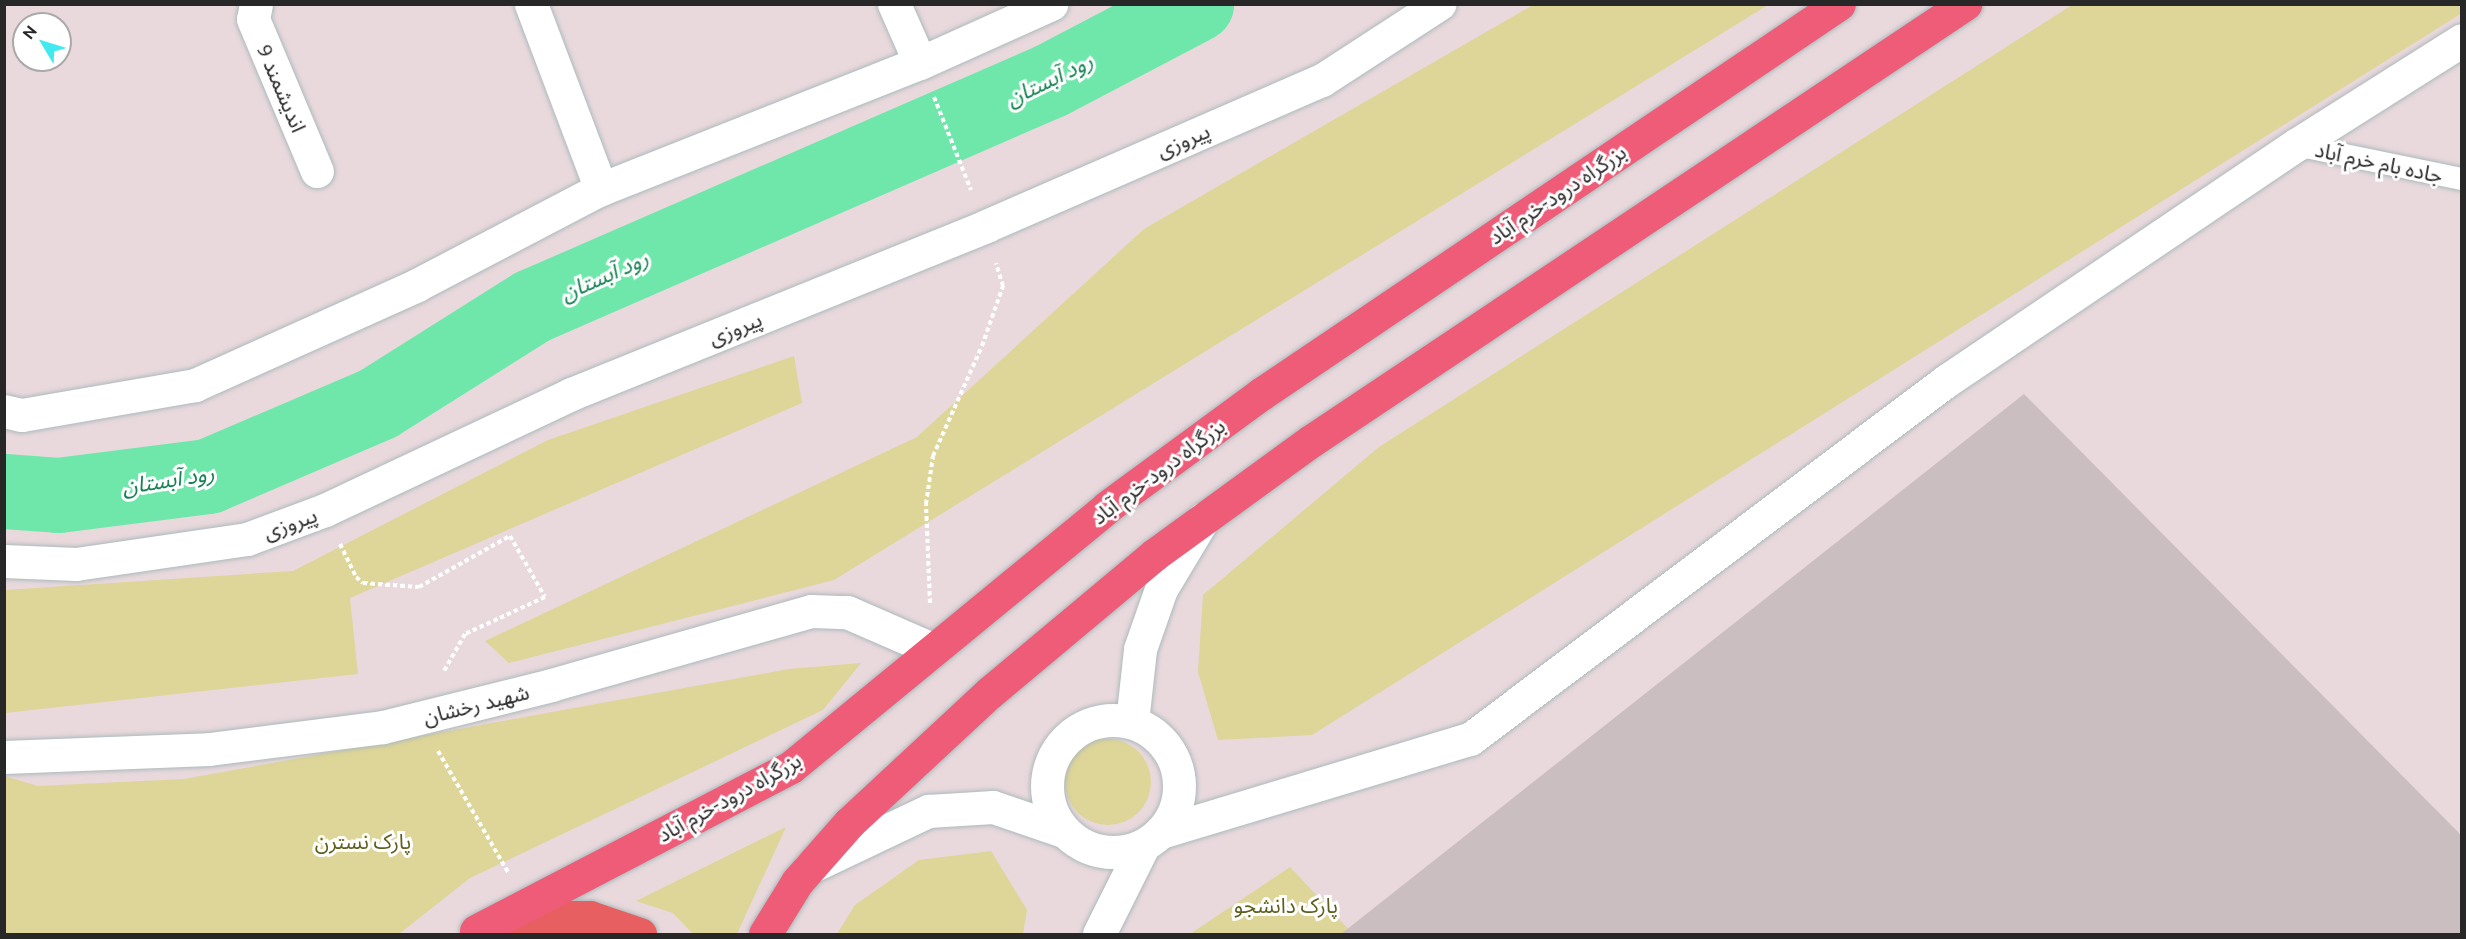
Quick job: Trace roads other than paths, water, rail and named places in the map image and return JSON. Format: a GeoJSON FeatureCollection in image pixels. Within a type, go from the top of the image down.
{"type":"FeatureCollection","features":[{"type":"Feature","properties":{"kind":"highway","name":"بزرگراه درود-خرم آباد"},"geometry":{"type":"LineString","coordinates":[[472,933],[791,767],[1107,507],[1261,394],[1839,4]]}},
{"type":"Feature","properties":{"kind":"highway"},"geometry":{"type":"LineString","coordinates":[[765,934],[810,867],[849,823],[988,693],[1203,519],[1311,441],[1965,4]]}},
{"type":"Feature","properties":{"kind":"main road"},"geometry":{"type":"LineString","coordinates":[[472,933],[535,917],[590,917],[640,934]]}},
{"type":"Feature","properties":{"kind":"street","name":"اندیشمند 9"},"geometry":{"type":"LineString","coordinates":[[256,4],[253,19],[317,171]]}},
{"type":"Feature","properties":{"kind":"street"},"geometry":{"type":"LineString","coordinates":[[531,4],[601,189]]}},
{"type":"Feature","properties":{"kind":"street"},"geometry":{"type":"LineString","coordinates":[[894,4],[920,63]]}},
{"type":"Feature","properties":{"kind":"street"},"geometry":{"type":"LineString","coordinates":[[4,411],[22,416],[195,385],[417,285],[601,189],[920,63],[1051,4]]}},
{"type":"Feature","properties":{"kind":"street","name":"پیروزی"},"geometry":{"type":"LineString","coordinates":[[4,561],[76,564],[247,539],[325,510],[571,394],[986,226],[1322,80],[1439,4]]}},
{"type":"Feature","properties":{"kind":"street"},"geometry":{"type":"LineString","coordinates":[[810,867],[928,811],[993,807],[1063,831],[1099,852],[1152,839],[1470,739],[1946,381],[2296,145],[2462,40]]}},
{"type":"Feature","properties":{"kind":"street"},"geometry":{"type":"LineString","coordinates":[[1132,722],[1140,649],[1157,599],[1203,519]]}},
{"type":"Feature","properties":{"kind":"street","name":"شهید رخشان"},"geometry":{"type":"LineString","coordinates":[[4,757],[209,749],[383,727],[811,611],[847,612],[932,649]]}},
{"type":"Feature","properties":{"kind":"street"},"geometry":{"type":"LineString","coordinates":[[1063,831],[1046,793],[1056,751],[1088,724],[1110,719],[1132,722],[1152,732],[1168,749],[1177,769],[1180,792],[1174,814],[1152,839],[1099,934]]}},
{"type":"Feature","properties":{"kind":"lane","name":"جاده بام خرم آباد"},"geometry":{"type":"LineString","coordinates":[[2296,145],[2462,179]]}},
{"type":"Feature","properties":{"kind":"waterway","name":"رود آبستان"},"geometry":{"type":"LineString","coordinates":[[4,491],[58,495],[208,476],[378,403],[532,306],[1051,80],[1196,4]]}},
{"type":"Feature","properties":{"kind":"park label","name":"پارک نسترن"},"geometry":{"type":"Point","coordinates":[363,841]}},
{"type":"Feature","properties":{"kind":"park label","name":"پارک دانشجو"},"geometry":{"type":"Point","coordinates":[1286,905]}}]}
